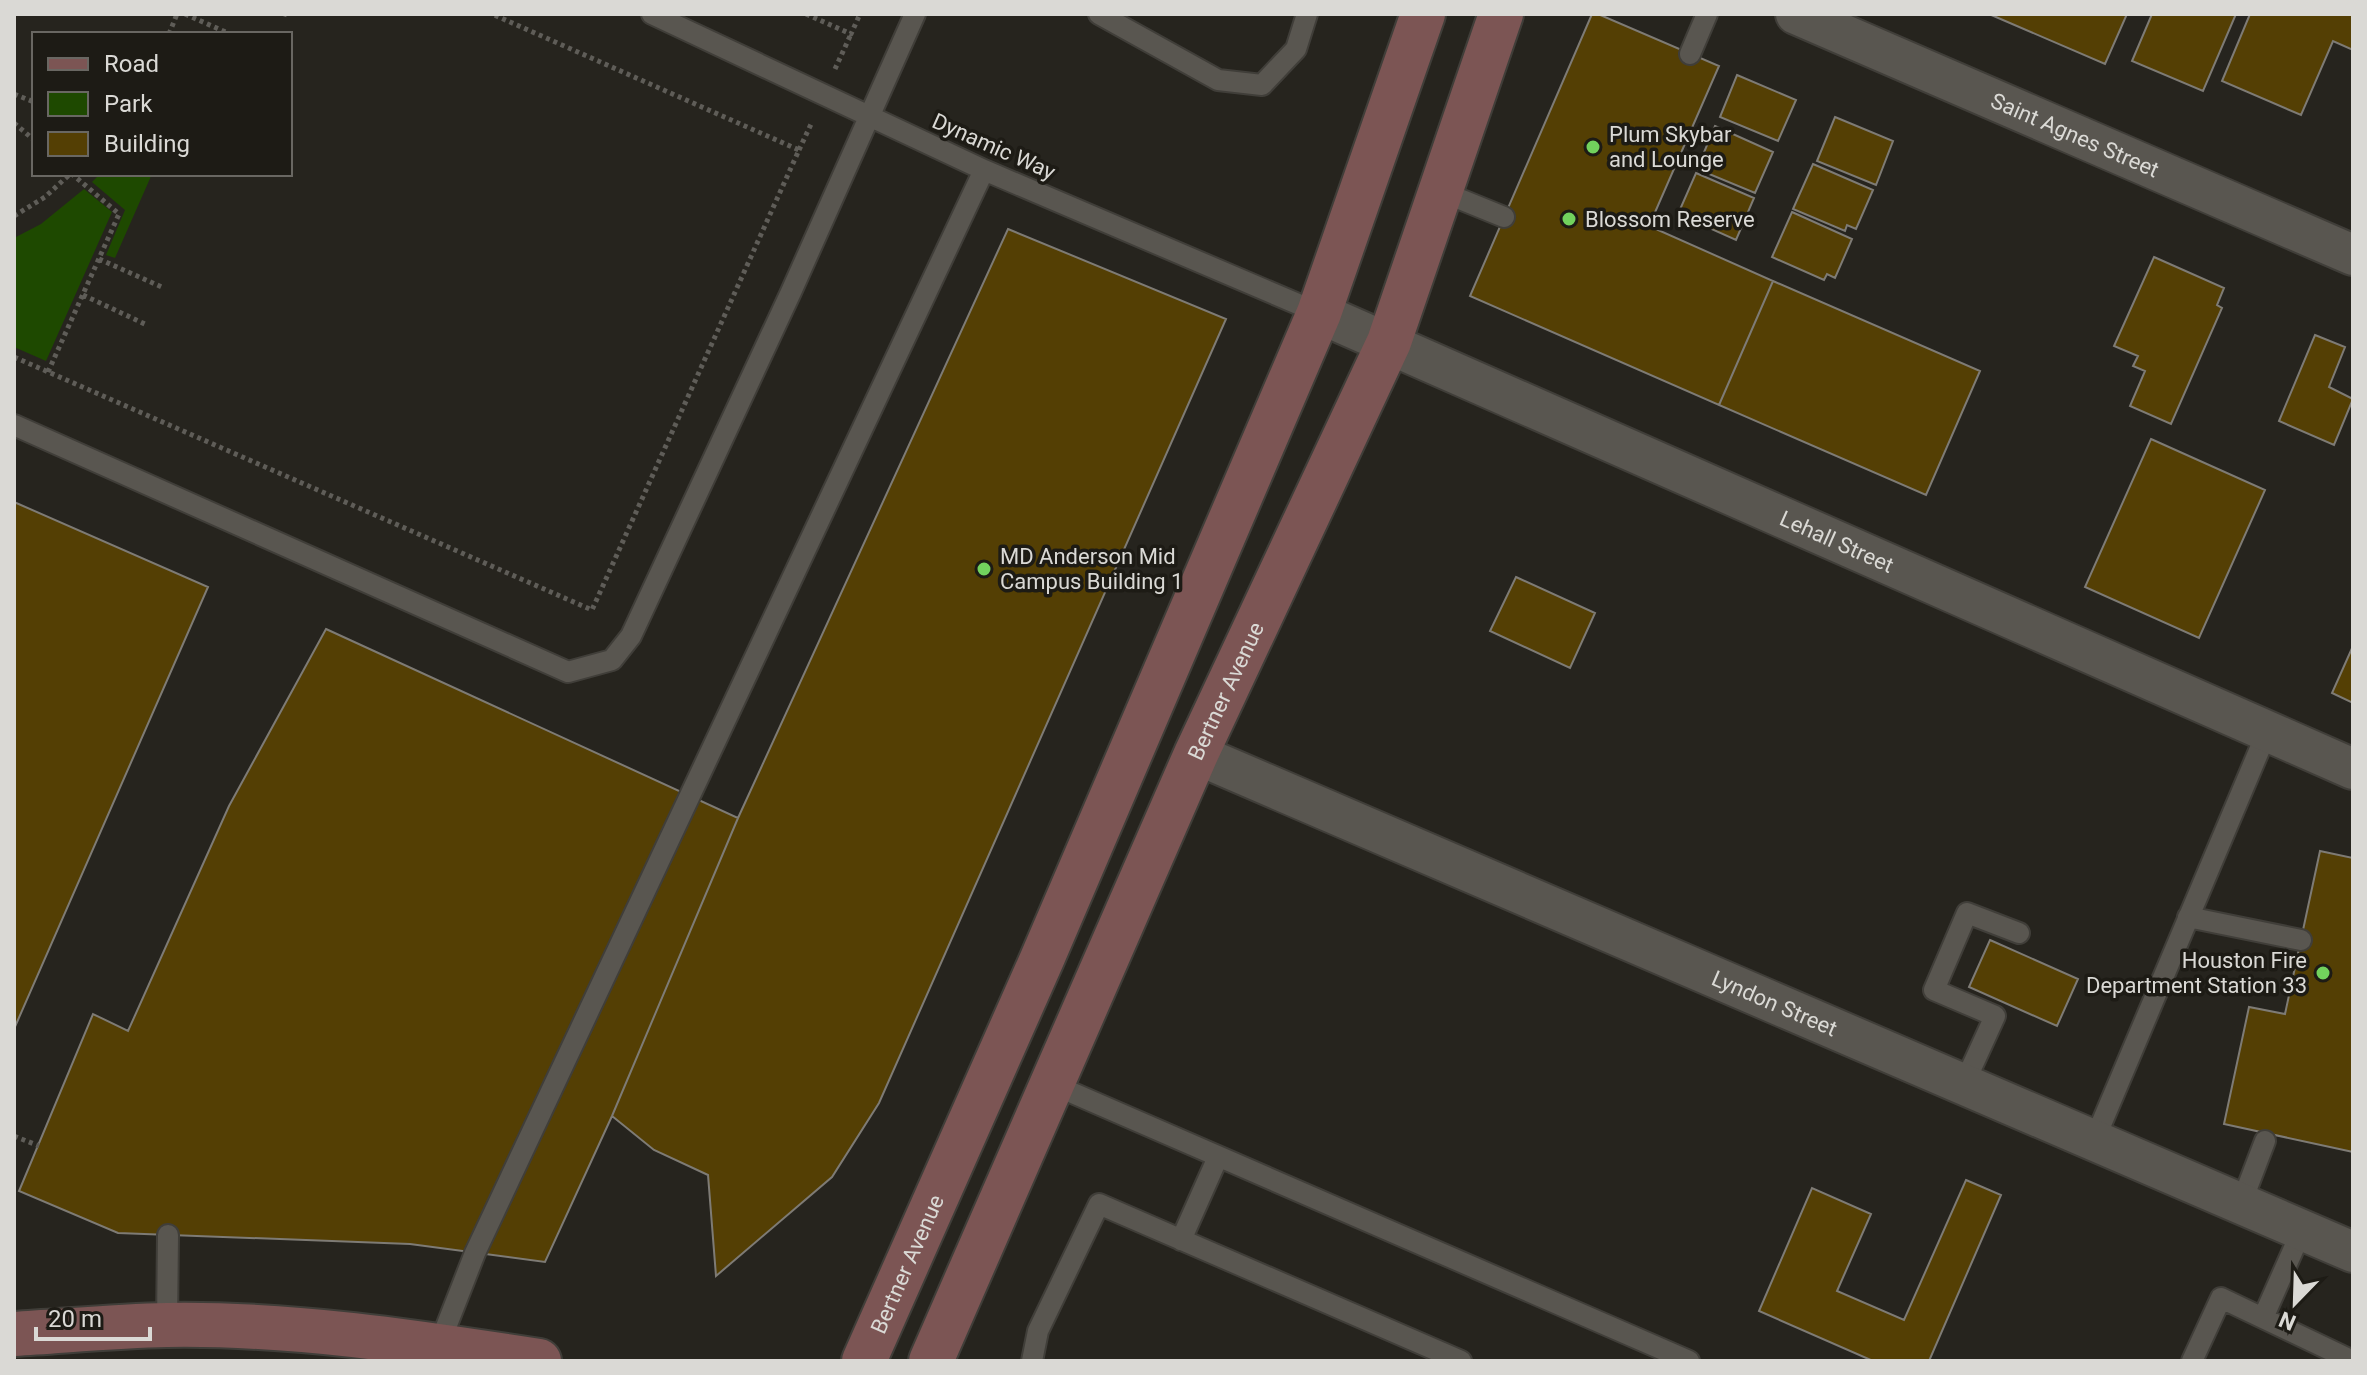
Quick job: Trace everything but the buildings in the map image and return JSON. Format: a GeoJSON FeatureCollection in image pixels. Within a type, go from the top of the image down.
{"type":"FeatureCollection","features":[{"type":"Feature","properties":{"kind":"street","name":"Bertner Avenue"},"geometry":{"type":"LineString","coordinates":[[864,1361],[1107,810],[1319,313],[1423,14]]}},
{"type":"Feature","properties":{"kind":"street","name":"Bertner Avenue"},"geometry":{"type":"LineString","coordinates":[[931,1361],[1196,754],[1389,342],[1501,14]]}},
{"type":"Feature","properties":{"kind":"street","name":"Saint Agnes Street"},"geometry":{"type":"LineString","coordinates":[[1796,14],[2353,255]]}},
{"type":"Feature","properties":{"kind":"street","name":"Lehall Street"},"geometry":{"type":"LineString","coordinates":[[1319,313],[2353,769]]}},
{"type":"Feature","properties":{"kind":"street","name":"Lyndon Street"},"geometry":{"type":"LineString","coordinates":[[1196,754],[2353,1252]]}},
{"type":"Feature","properties":{"kind":"street"},"geometry":{"type":"LineString","coordinates":[[1018,1163],[1026,1072],[1119,856],[1107,810]]}},
{"type":"Feature","properties":{"kind":"street"},"geometry":{"type":"LineString","coordinates":[[14,1334],[165,1343],[276,1329],[414,1349],[539,1361]]}},
{"type":"Feature","properties":{"kind":"lane","name":"Dynamic Way"},"geometry":{"type":"LineString","coordinates":[[652,14],[984,170],[1319,313]]}},
{"type":"Feature","properties":{"kind":"lane"},"geometry":{"type":"LineString","coordinates":[[14,425],[568,672],[612,660],[631,636],[791,292],[915,14]]}},
{"type":"Feature","properties":{"kind":"lane"},"geometry":{"type":"LineString","coordinates":[[1099,14],[1218,80],[1262,85],[1296,49],[1307,14]]}},
{"type":"Feature","properties":{"kind":"lane"},"geometry":{"type":"LineString","coordinates":[[1690,54],[1707,14]]}},
{"type":"Feature","properties":{"kind":"lane"},"geometry":{"type":"LineString","coordinates":[[414,1349],[475,1253],[984,170]]}},
{"type":"Feature","properties":{"kind":"lane"},"geometry":{"type":"LineString","coordinates":[[1440,191],[1504,217]]}},
{"type":"Feature","properties":{"kind":"lane"},"geometry":{"type":"LineString","coordinates":[[2094,1141],[2267,732]]}},
{"type":"Feature","properties":{"kind":"lane"},"geometry":{"type":"LineString","coordinates":[[1964,1084],[1995,1016],[1934,990],[1967,913],[2019,933]]}},
{"type":"Feature","properties":{"kind":"lane"},"geometry":{"type":"LineString","coordinates":[[2188,917],[2301,940]]}},
{"type":"Feature","properties":{"kind":"lane"},"geometry":{"type":"LineString","coordinates":[[1052,1084],[1689,1361]]}},
{"type":"Feature","properties":{"kind":"lane"},"geometry":{"type":"LineString","coordinates":[[2241,1204],[2265,1141]]}},
{"type":"Feature","properties":{"kind":"lane"},"geometry":{"type":"LineString","coordinates":[[1181,1240],[1218,1157]]}},
{"type":"Feature","properties":{"kind":"lane"},"geometry":{"type":"LineString","coordinates":[[1032,1361],[1038,1331],[1099,1204],[1461,1361]]}},
{"type":"Feature","properties":{"kind":"lane"},"geometry":{"type":"LineString","coordinates":[[2263,1318],[2302,1230]]}},
{"type":"Feature","properties":{"kind":"lane"},"geometry":{"type":"LineString","coordinates":[[165,1343],[168,1235]]}},
{"type":"Feature","properties":{"kind":"lane"},"geometry":{"type":"LineString","coordinates":[[2192,1361],[2221,1298],[2263,1318],[2312,1352],[2353,1361]]}},
{"type":"Feature","properties":{"kind":"path"},"geometry":{"type":"LineString","coordinates":[[185,14],[226,32]]}},
{"type":"Feature","properties":{"kind":"path"},"geometry":{"type":"LineString","coordinates":[[14,357],[592,610],[799,150],[492,14]]}},
{"type":"Feature","properties":{"kind":"path"},"geometry":{"type":"LineString","coordinates":[[806,14],[851,34],[860,14]]}},
{"type":"Feature","properties":{"kind":"path"},"geometry":{"type":"LineString","coordinates":[[14,123],[32,138]]}},
{"type":"Feature","properties":{"kind":"path"},"geometry":{"type":"LineString","coordinates":[[14,216],[45,197],[69,176]]}},
{"type":"Feature","properties":{"kind":"path"},"geometry":{"type":"LineString","coordinates":[[48,372],[119,214],[73,176]]}},
{"type":"Feature","properties":{"kind":"path"},"geometry":{"type":"LineString","coordinates":[[99,259],[164,288]]}},
{"type":"Feature","properties":{"kind":"path"},"geometry":{"type":"LineString","coordinates":[[83,295],[147,325]]}},
{"type":"Feature","properties":{"kind":"path"},"geometry":{"type":"LineString","coordinates":[[14,1136],[39,1146]]}},
{"type":"Feature","properties":{"kind":"green space"},"geometry":{"type":"Polygon","coordinates":[[[98,176],[151,176],[115,258],[106,255],[125,210],[92,182],[98,176]]]}},
{"type":"Feature","properties":{"kind":"green space"},"geometry":{"type":"Polygon","coordinates":[[[84,189],[112,212],[46,361],[14,347],[14,238],[41,224],[84,189]]]}},
{"type":"Feature","properties":{"kind":"place","name":"Plum Skybar and Lounge"},"geometry":{"type":"Point","coordinates":[1593,147]}},
{"type":"Feature","properties":{"kind":"place","name":"Blossom Reserve"},"geometry":{"type":"Point","coordinates":[1569,219]}},
{"type":"Feature","properties":{"kind":"place","name":"MD Anderson Mid Campus Building 1"},"geometry":{"type":"Point","coordinates":[984,569]}},
{"type":"Feature","properties":{"kind":"place","name":"Houston Fire Department Station 33"},"geometry":{"type":"Point","coordinates":[2323,973]}}]}
